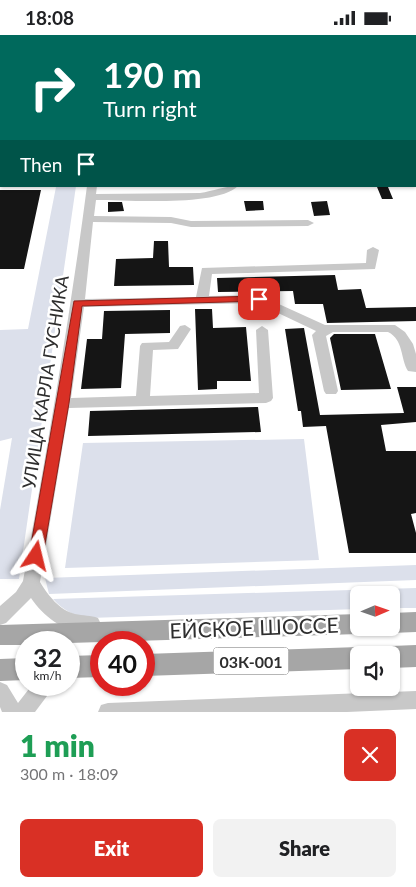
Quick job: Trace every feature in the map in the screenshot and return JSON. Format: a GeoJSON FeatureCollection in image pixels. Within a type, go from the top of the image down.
{"type":"FeatureCollection","features":[{"type":"Feature","properties":{"kind":"main road"},"geometry":{"type":"LineString","coordinates":[[400,623],[416,622]]}},
{"type":"Feature","properties":{"kind":"main road","name":"ЕЙСКОЕ ШОССЕ"},"geometry":{"type":"LineString","coordinates":[[0,635],[350,623]]}},
{"type":"Feature","properties":{"kind":"main road"},"geometry":{"type":"LineString","coordinates":[[400,657],[416,656]]}},
{"type":"Feature","properties":{"kind":"main road","name":"ЕЙСКОЕ ШОССЕ"},"geometry":{"type":"LineString","coordinates":[[155,665],[350,658]]}},
{"type":"Feature","properties":{"kind":"main road"},"geometry":{"type":"LineString","coordinates":[[0,670],[15,669]]}},
{"type":"Feature","properties":{"kind":"street"},"geometry":{"type":"LineString","coordinates":[[91,192],[200,196],[219,193],[231,187]]}},
{"type":"Feature","properties":{"kind":"street","name":"УЛИЦА КАРЛА ГУСНИКА"},"geometry":{"type":"LineString","coordinates":[[31,583],[63,403],[78,303],[91,192]]}},
{"type":"Feature","properties":{"kind":"street"},"geometry":{"type":"LineString","coordinates":[[87,219],[171,220],[191,224],[308,223]]}},
{"type":"Feature","properties":{"kind":"street"},"geometry":{"type":"LineString","coordinates":[[202,299],[206,271],[371,266],[374,250]]}},
{"type":"Feature","properties":{"kind":"street"},"geometry":{"type":"LineString","coordinates":[[78,303],[259,299],[324,330]]}},
{"type":"Feature","properties":{"kind":"street"},"geometry":{"type":"LineString","coordinates":[[331,391],[319,335],[324,330],[330,328],[390,328],[397,330],[404,337],[414,368]]}},
{"type":"Feature","properties":{"kind":"street"},"geometry":{"type":"LineString","coordinates":[[143,401],[147,346],[173,346],[185,329]]}},
{"type":"Feature","properties":{"kind":"street"},"geometry":{"type":"LineString","coordinates":[[63,403],[266,398],[262,330]]}},
{"type":"Feature","properties":{"kind":"street"},"geometry":{"type":"LineString","coordinates":[[0,617],[22,597],[31,583]]}},
{"type":"Feature","properties":{"kind":"street"},"geometry":{"type":"LineString","coordinates":[[31,583],[38,597],[48,608],[77,625],[154,622],[164,629]]}},
{"type":"Feature","properties":{"kind":"street"},"geometry":{"type":"LineString","coordinates":[[0,691],[12,712]]}},
{"type":"Feature","properties":{"kind":"street"},"geometry":{"type":"LineString","coordinates":[[22,712],[35,696]]}},
{"type":"Feature","properties":{"kind":"street"},"geometry":{"type":"LineString","coordinates":[[108,712],[416,700]]}},
{"type":"Feature","properties":{"kind":"shaded area"},"geometry":{"type":"Polygon","coordinates":[[[56,187],[76,187],[19,579],[0,579],[0,510],[12,438],[0,441],[0,330],[28,329],[56,187]]]}},
{"type":"Feature","properties":{"kind":"shaded area"},"geometry":{"type":"Polygon","coordinates":[[[304,439],[319,560],[65,568],[83,443],[304,439]]]}},
{"type":"Feature","properties":{"kind":"shaded area"},"geometry":{"type":"Polygon","coordinates":[[[416,565],[416,580],[49,594],[45,578],[416,565]]]}},
{"type":"Feature","properties":{"kind":"shaded area"},"geometry":{"type":"Polygon","coordinates":[[[400,588],[416,588],[416,608],[400,608],[400,588]]]}},
{"type":"Feature","properties":{"kind":"shaded area"},"geometry":{"type":"Polygon","coordinates":[[[350,590],[350,609],[89,618],[70,612],[53,599],[350,590]]]}},
{"type":"Feature","properties":{"kind":"building"},"geometry":{"type":"Polygon","coordinates":[[[377,187],[388,187],[393,199],[382,199],[377,187]]]}},
{"type":"Feature","properties":{"kind":"building"},"geometry":{"type":"Polygon","coordinates":[[[0,190],[41,190],[24,269],[0,269],[0,190]]]}},
{"type":"Feature","properties":{"kind":"building"},"geometry":{"type":"Polygon","coordinates":[[[244,201],[263,201],[264,210],[246,211],[244,201]]]}},
{"type":"Feature","properties":{"kind":"building"},"geometry":{"type":"Polygon","coordinates":[[[327,201],[330,215],[314,216],[311,202],[327,201]]]}},
{"type":"Feature","properties":{"kind":"building"},"geometry":{"type":"Polygon","coordinates":[[[108,202],[122,202],[124,211],[108,212],[108,202]]]}},
{"type":"Feature","properties":{"kind":"building"},"geometry":{"type":"Polygon","coordinates":[[[154,241],[168,241],[169,267],[193,267],[194,285],[114,286],[116,259],[153,258],[154,241]]]}},
{"type":"Feature","properties":{"kind":"building"},"geometry":{"type":"Polygon","coordinates":[[[335,275],[338,290],[361,289],[366,308],[416,307],[416,321],[327,323],[323,304],[295,304],[293,291],[218,292],[217,278],[335,275]]]}},
{"type":"Feature","properties":{"kind":"building"},"geometry":{"type":"Polygon","coordinates":[[[195,309],[212,309],[213,328],[246,327],[251,381],[217,381],[217,389],[198,390],[195,309]]]}},
{"type":"Feature","properties":{"kind":"building"},"geometry":{"type":"Polygon","coordinates":[[[170,310],[170,333],[125,334],[121,388],[81,389],[87,339],[102,339],[104,311],[170,310]]]}},
{"type":"Feature","properties":{"kind":"building"},"geometry":{"type":"Polygon","coordinates":[[[304,328],[320,415],[404,413],[397,387],[416,387],[416,422],[381,425],[386,451],[416,451],[416,513],[411,514],[416,533],[416,553],[349,553],[326,426],[303,427],[301,411],[298,411],[285,329],[304,328]]]}},
{"type":"Feature","properties":{"kind":"building"},"geometry":{"type":"Polygon","coordinates":[[[334,334],[375,334],[391,389],[341,390],[330,338],[334,334]]]}},
{"type":"Feature","properties":{"kind":"building"},"geometry":{"type":"Polygon","coordinates":[[[258,407],[261,432],[88,436],[90,411],[258,407]]]}},
{"type":"Feature","properties":{"kind":"route"},"geometry":{"type":"LineString","coordinates":[[36,556],[63,403],[78,303],[259,299]]}}]}
